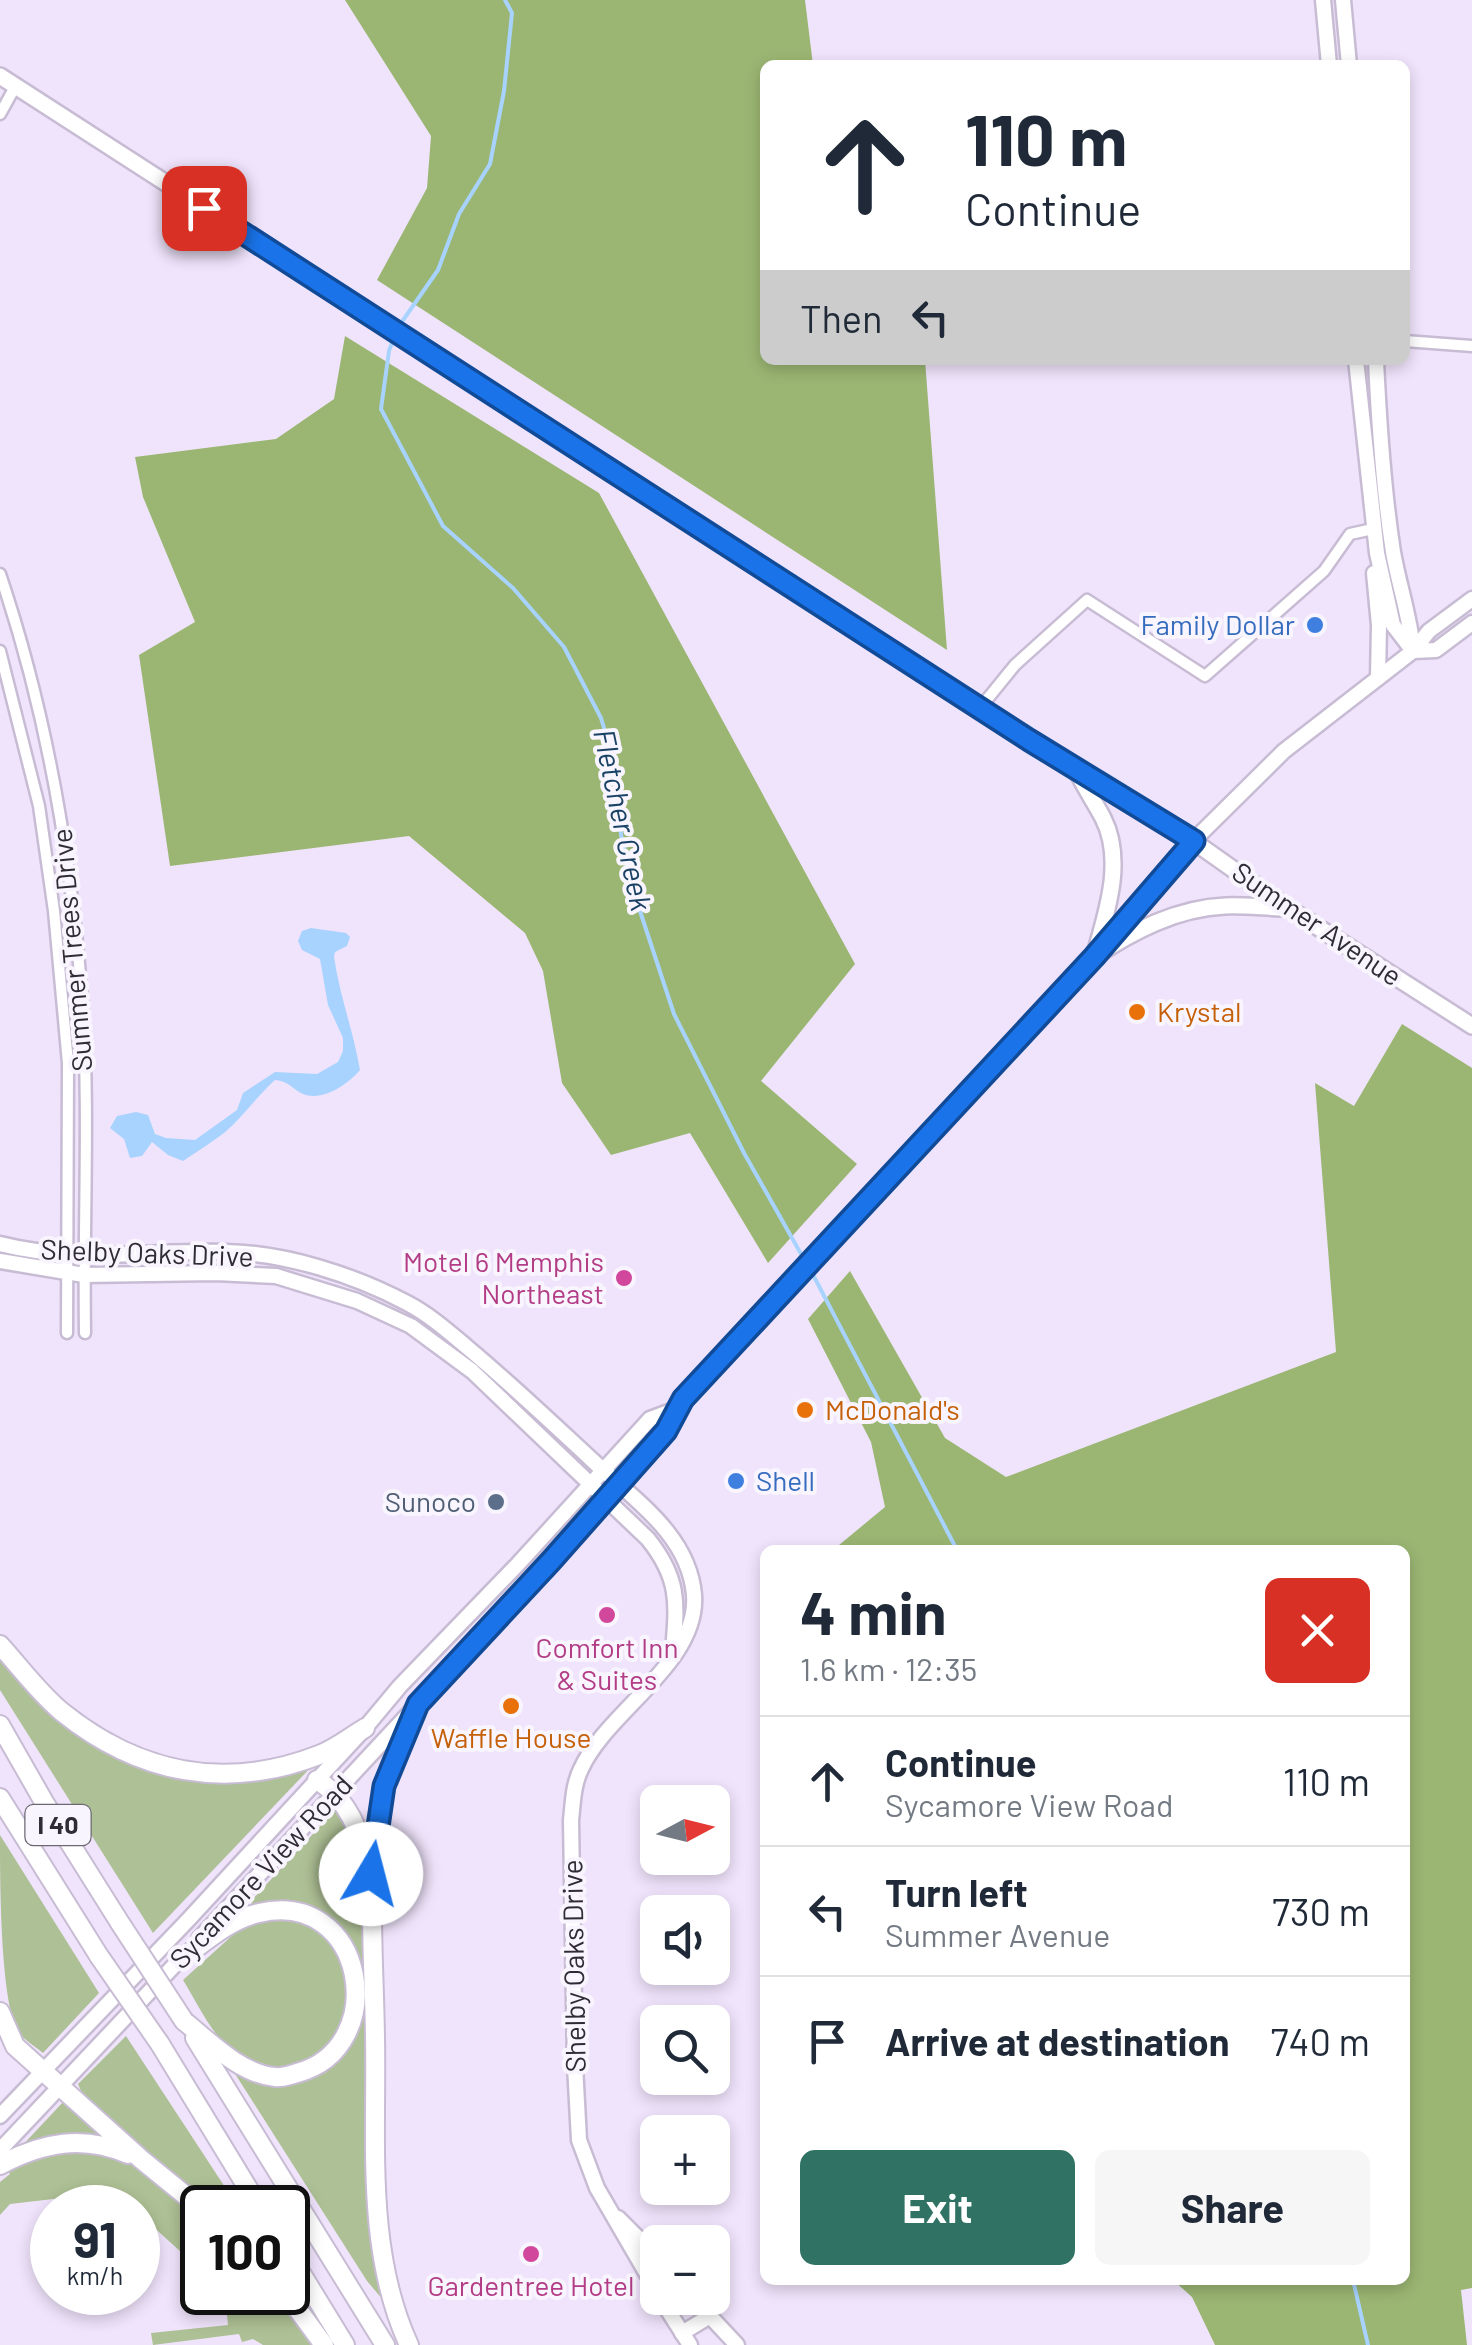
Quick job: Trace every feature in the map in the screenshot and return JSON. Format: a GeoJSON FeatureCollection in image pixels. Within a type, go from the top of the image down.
{"type":"FeatureCollection","features":[{"type":"Feature","properties":{"kind":"highway"},"geometry":{"type":"LineString","coordinates":[[0,1645],[60,1711],[122,1753],[186,1773],[254,1774],[321,1754],[365,1728]]}},
{"type":"Feature","properties":{"kind":"highway"},"geometry":{"type":"LineString","coordinates":[[410,2345],[390,2292],[379,2224],[371,1874],[384,1786],[418,1704]]}},
{"type":"Feature","properties":{"kind":"highway","name":"I 40"},"geometry":{"type":"LineString","coordinates":[[0,1724],[44,1802],[384,2345]]}},
{"type":"Feature","properties":{"kind":"highway"},"geometry":{"type":"LineString","coordinates":[[317,1780],[336,1792],[357,1826],[371,1874]]}},
{"type":"Feature","properties":{"kind":"highway","name":"I 40"},"geometry":{"type":"LineString","coordinates":[[0,1798],[99,1956],[160,2044],[246,2185]]}},
{"type":"Feature","properties":{"kind":"highway"},"geometry":{"type":"LineString","coordinates":[[180,1960],[226,1927],[258,1913],[286,1910],[325,1923],[338,1936],[354,1971],[356,1991],[348,2032],[338,2048],[311,2069],[276,2078],[254,2072],[229,2057],[184,2021]]}},
{"type":"Feature","properties":{"kind":"highway"},"geometry":{"type":"LineString","coordinates":[[0,2012],[15,2046],[180,2191]]}},
{"type":"Feature","properties":{"kind":"highway"},"geometry":{"type":"LineString","coordinates":[[0,2166],[54,2144],[100,2142],[142,2160]]}},
{"type":"Feature","properties":{"kind":"highway"},"geometry":{"type":"LineString","coordinates":[[310,2288],[345,2345]]}},
{"type":"Feature","properties":{"kind":"highway"},"geometry":{"type":"LineString","coordinates":[[302,2315],[324,2345]]}},
{"type":"Feature","properties":{"kind":"main road"},"geometry":{"type":"LineString","coordinates":[[1323,0],[1329,60]]}},
{"type":"Feature","properties":{"kind":"main road"},"geometry":{"type":"LineString","coordinates":[[1343,0],[1349,60]]}},
{"type":"Feature","properties":{"kind":"main road","name":"Summer Avenue"},"geometry":{"type":"LineString","coordinates":[[0,76],[980,708],[1194,841],[1288,908],[1472,1026]]}},
{"type":"Feature","properties":{"kind":"main road"},"geometry":{"type":"LineString","coordinates":[[1357,365],[1377,553],[1393,625],[1413,651]]}},
{"type":"Feature","properties":{"kind":"main road"},"geometry":{"type":"LineString","coordinates":[[1376,365],[1382,468],[1399,590],[1410,621],[1413,651]]}},
{"type":"Feature","properties":{"kind":"main road"},"geometry":{"type":"LineString","coordinates":[[1377,553],[1373,567],[1378,678]]}},
{"type":"Feature","properties":{"kind":"main road","name":"Sycamore View Road"},"geometry":{"type":"LineString","coordinates":[[0,2150],[606,1498],[666,1431],[674,1410],[1094,957],[1194,841],[1284,751],[1413,651],[1429,631],[1472,599]]}},
{"type":"Feature","properties":{"kind":"main road","name":"Sycamore View Road"},"geometry":{"type":"LineString","coordinates":[[1413,651],[1436,650],[1472,622]]}},
{"type":"Feature","properties":{"kind":"main road"},"geometry":{"type":"LineString","coordinates":[[1076,769],[1086,794],[1104,819],[1110,842],[1113,875],[1094,957]]}},
{"type":"Feature","properties":{"kind":"main road"},"geometry":{"type":"LineString","coordinates":[[1094,957],[1118,940],[1162,920],[1206,908],[1288,908]]}},
{"type":"Feature","properties":{"kind":"main road","name":"Shelby Oaks Drive"},"geometry":{"type":"LineString","coordinates":[[0,1244],[66,1254],[127,1257],[226,1252],[262,1255],[359,1282],[408,1303],[514,1386],[671,1536],[688,1570],[694,1598],[688,1633],[634,1701],[603,1732],[580,1770],[574,1789],[571,1838],[578,2126],[584,2156],[597,2188],[640,2265]]}},
{"type":"Feature","properties":{"kind":"main road","name":"Shelby Oaks Drive"},"geometry":{"type":"LineString","coordinates":[[0,1261],[84,1275],[276,1276],[357,1301],[411,1326],[472,1371],[648,1540],[670,1571],[677,1610],[673,1653]]}},
{"type":"Feature","properties":{"kind":"main road","name":"Sycamore View Road"},"geometry":{"type":"LineString","coordinates":[[0,2116],[650,1419],[674,1410]]}},
{"type":"Feature","properties":{"kind":"main road"},"geometry":{"type":"LineString","coordinates":[[614,2214],[640,2240]]}},
{"type":"Feature","properties":{"kind":"main road","name":"Shelby Oaks Drive"},"geometry":{"type":"LineString","coordinates":[[671,2315],[686,2339]]}},
{"type":"Feature","properties":{"kind":"main road"},"geometry":{"type":"LineString","coordinates":[[686,2339],[710,2316],[737,2345]]}},
{"type":"Feature","properties":{"kind":"street"},"geometry":{"type":"LineString","coordinates":[[0,114],[15,87]]}},
{"type":"Feature","properties":{"kind":"street"},"geometry":{"type":"LineString","coordinates":[[1410,341],[1472,346]]}},
{"type":"Feature","properties":{"kind":"street"},"geometry":{"type":"LineString","coordinates":[[980,708],[1015,665],[1087,600],[1205,676],[1324,571],[1350,534],[1373,528]]}},
{"type":"Feature","properties":{"kind":"street","name":"Summer Trees Drive"},"geometry":{"type":"LineString","coordinates":[[0,574],[39,705],[69,888],[82,998],[85,1333]]}},
{"type":"Feature","properties":{"kind":"street","name":"Summer Trees Drive"},"geometry":{"type":"LineString","coordinates":[[0,650],[39,806],[54,911],[68,1063],[66,1334]]}},
{"type":"Feature","properties":{"kind":"green space"},"geometry":{"type":"Polygon","coordinates":[[[345,0],[805,0],[812,60],[760,60],[760,365],[925,365],[947,650],[377,280],[427,188],[431,136],[345,0]]]}},
{"type":"Feature","properties":{"kind":"green space"},"geometry":{"type":"Polygon","coordinates":[[[345,336],[599,493],[855,964],[761,1081],[857,1164],[768,1263],[690,1133],[611,1155],[562,1083],[543,971],[525,933],[409,836],[170,866],[139,655],[195,622],[143,497],[135,457],[276,439],[334,399],[345,336]]]}},
{"type":"Feature","properties":{"kind":"green space"},"geometry":{"type":"Polygon","coordinates":[[[1402,1024],[1472,1068],[1472,2288],[1461,2290],[1467,2345],[1215,2345],[1192,2297],[1179,2285],[1410,2285],[1410,1545],[839,1545],[885,1507],[871,1442],[808,1319],[850,1271],[945,1438],[1006,1477],[1336,1352],[1315,1083],[1354,1106],[1402,1024]]]}},
{"type":"Feature","properties":{"kind":"green space"},"geometry":{"type":"Polygon","coordinates":[[[0,1660],[47,1709],[133,1766],[200,1780],[315,1763],[153,1933],[0,1690],[0,1660]]]}},
{"type":"Feature","properties":{"kind":"green space"},"geometry":{"type":"Polygon","coordinates":[[[336,1809],[343,1810],[365,1875],[384,2301],[367,2281],[310,2191],[310,2185],[306,2185],[232,2069],[283,2084],[323,2074],[350,2045],[363,2006],[361,1965],[342,1930],[306,1908],[252,1907],[251,1901],[336,1809]]]}},
{"type":"Feature","properties":{"kind":"green space"},"geometry":{"type":"Polygon","coordinates":[[[0,1835],[99,1993],[43,2053],[18,2032],[12,2016],[2,1938],[0,1835]]]}},
{"type":"Feature","properties":{"kind":"green space"},"geometry":{"type":"Polygon","coordinates":[[[279,1914],[311,1923],[317,1929],[343,1958],[349,1987],[338,2033],[324,2051],[306,2063],[285,2069],[261,2067],[228,2048],[183,1980],[235,1933],[279,1914]]]}},
{"type":"Feature","properties":{"kind":"green space"},"geometry":{"type":"Polygon","coordinates":[[[126,2036],[224,2185],[185,2185],[88,2107],[78,2084],[126,2036]]]}},
{"type":"Feature","properties":{"kind":"green space"},"geometry":{"type":"Polygon","coordinates":[[[64,2101],[108,2137],[19,2149],[64,2101]]]}},
{"type":"Feature","properties":{"kind":"green space"},"geometry":{"type":"Polygon","coordinates":[[[69,2147],[118,2156],[162,2184],[180,2200],[180,2251],[160,2233],[160,2185],[30,2185],[30,2202],[10,2204],[0,2215],[0,2182],[22,2158],[69,2147]]]}},
{"type":"Feature","properties":{"kind":"green space"},"geometry":{"type":"Polygon","coordinates":[[[227,2315],[292,2315],[315,2345],[263,2345],[253,2339],[242,2342],[239,2334],[153,2345],[151,2333],[228,2325],[227,2315]]]}},
{"type":"Feature","properties":{"kind":"water"},"geometry":{"type":"Polygon","coordinates":[[[311,928],[350,937],[347,946],[335,952],[334,957],[360,1070],[342,1086],[319,1096],[303,1094],[275,1080],[224,1133],[183,1161],[152,1142],[142,1156],[130,1158],[124,1139],[110,1128],[117,1116],[136,1112],[148,1115],[155,1134],[195,1140],[237,1110],[243,1093],[275,1072],[317,1074],[338,1062],[343,1038],[328,1005],[320,959],[302,950],[298,941],[302,931],[311,928]]]}},
{"type":"Feature","properties":{"kind":"waterway","name":"Fletcher Creek"},"geometry":{"type":"LineString","coordinates":[[399,326],[438,270],[459,214],[490,164],[504,91],[512,13],[505,0]]}},
{"type":"Feature","properties":{"kind":"waterway","name":"Fletcher Creek"},"geometry":{"type":"LineString","coordinates":[[395,335],[381,409],[443,526],[513,588],[564,647],[601,718],[619,777],[621,835],[637,902],[674,1014],[744,1153],[805,1261]]}},
{"type":"Feature","properties":{"kind":"waterway","name":"Fletcher Creek"},"geometry":{"type":"LineString","coordinates":[[810,1269],[954,1545]]}},
{"type":"Feature","properties":{"kind":"waterway","name":"Fletcher Creek"},"geometry":{"type":"LineString","coordinates":[[1354,2285],[1368,2345]]}},
{"type":"Feature","properties":{"kind":"place","name":"Family Dollar"},"geometry":{"type":"Point","coordinates":[1315,625]}},
{"type":"Feature","properties":{"kind":"place","name":"Krystal"},"geometry":{"type":"Point","coordinates":[1137,1012]}},
{"type":"Feature","properties":{"kind":"place","name":"Motel 6 Memphis Northeast"},"geometry":{"type":"Point","coordinates":[624,1278]}},
{"type":"Feature","properties":{"kind":"place","name":"McDonald's"},"geometry":{"type":"Point","coordinates":[805,1410]}},
{"type":"Feature","properties":{"kind":"place","name":"Shell"},"geometry":{"type":"Point","coordinates":[736,1481]}},
{"type":"Feature","properties":{"kind":"place","name":"Sunoco"},"geometry":{"type":"Point","coordinates":[496,1502]}},
{"type":"Feature","properties":{"kind":"place","name":"Comfort Inn & Suites"},"geometry":{"type":"Point","coordinates":[607,1615]}},
{"type":"Feature","properties":{"kind":"place","name":"Waffle House"},"geometry":{"type":"Point","coordinates":[511,1706]}},
{"type":"Feature","properties":{"kind":"place","name":"Gardentree Hotel"},"geometry":{"type":"Point","coordinates":[531,2254]}},
{"type":"Feature","properties":{"kind":"route"},"geometry":{"type":"LineString","coordinates":[[204,208],[1029,740],[1194,841],[1094,957],[683,1399],[666,1431],[418,1704],[384,1786],[371,1874]]}}]}
